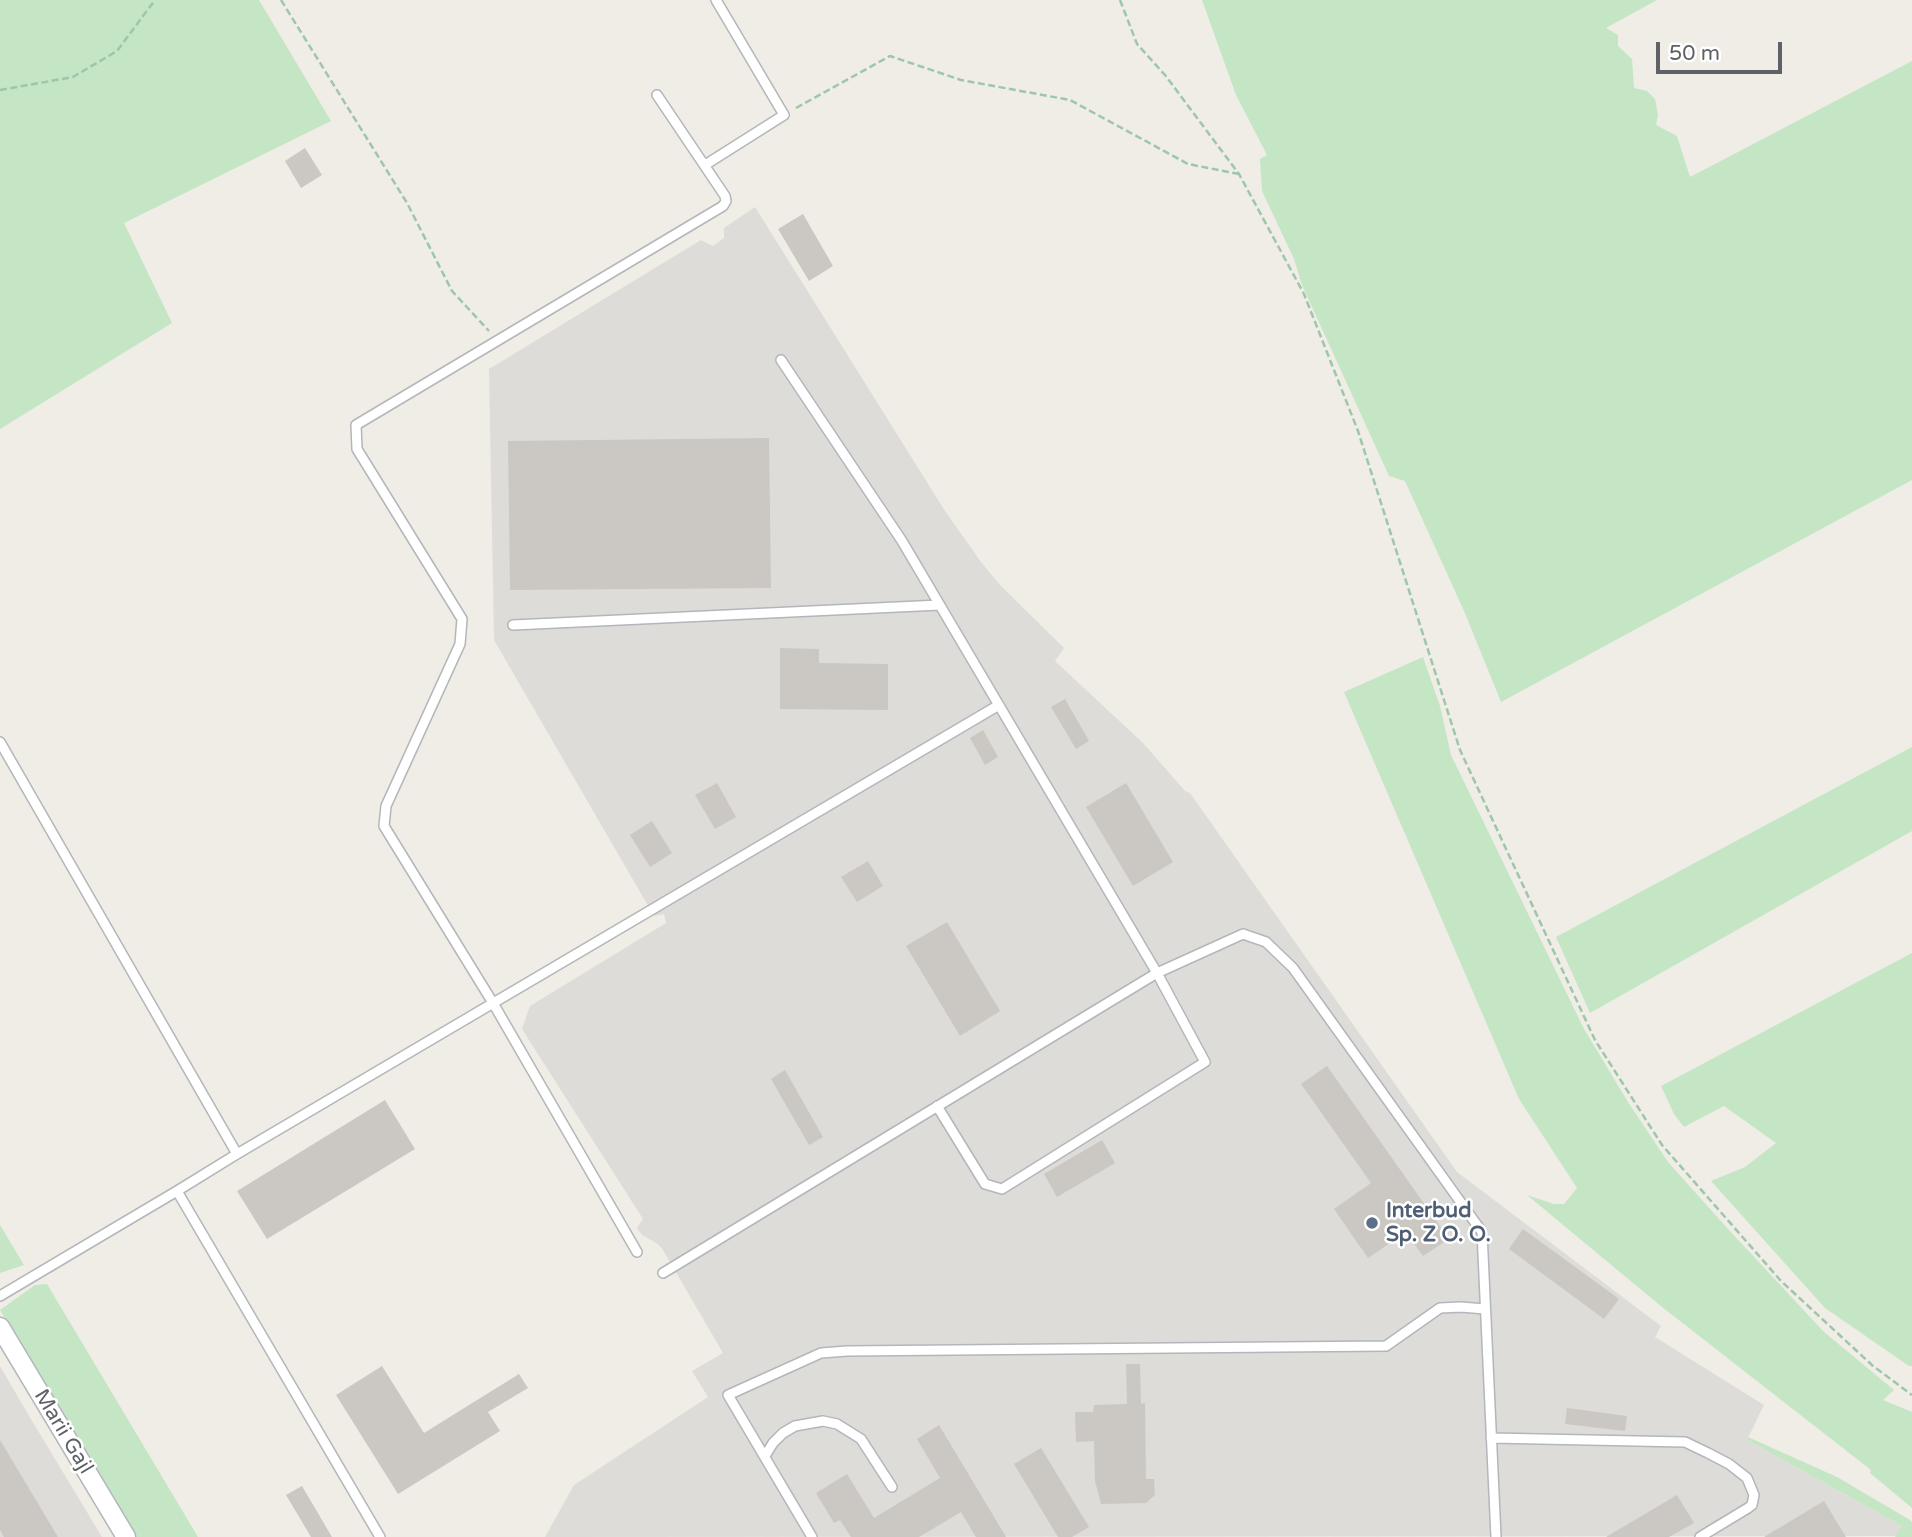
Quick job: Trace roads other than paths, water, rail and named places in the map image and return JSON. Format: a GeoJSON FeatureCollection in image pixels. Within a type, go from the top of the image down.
{"type":"FeatureCollection","features":[{"type":"Feature","properties":{"kind":"street","name":"Marii Gajl"},"geometry":{"type":"LineString","coordinates":[[0,1327],[126,1537]]}},
{"type":"Feature","properties":{"kind":"lane"},"geometry":{"type":"LineString","coordinates":[[705,165],[784,115],[716,0]]}},
{"type":"Feature","properties":{"kind":"lane"},"geometry":{"type":"LineString","coordinates":[[637,1252],[492,1003],[384,826],[386,806],[460,644],[462,619],[356,449],[356,425],[723,206],[725,196],[657,95]]}},
{"type":"Feature","properties":{"kind":"lane"},"geometry":{"type":"LineString","coordinates":[[781,360],[902,541],[1157,973],[1205,1062],[1002,1189],[985,1184],[937,1106]]}},
{"type":"Feature","properties":{"kind":"lane"},"geometry":{"type":"LineString","coordinates":[[513,625],[940,605]]}},
{"type":"Feature","properties":{"kind":"lane"},"geometry":{"type":"LineString","coordinates":[[0,1296],[999,705]]}},
{"type":"Feature","properties":{"kind":"lane"},"geometry":{"type":"LineString","coordinates":[[0,742],[237,1154]]}},
{"type":"Feature","properties":{"kind":"lane"},"geometry":{"type":"LineString","coordinates":[[663,1273],[1157,973],[1243,934],[1266,942],[1293,968],[1482,1232],[1496,1537]]}},
{"type":"Feature","properties":{"kind":"lane"},"geometry":{"type":"LineString","coordinates":[[177,1192],[380,1537]]}},
{"type":"Feature","properties":{"kind":"lane"},"geometry":{"type":"LineString","coordinates":[[812,1537],[728,1395],[821,1353],[1386,1346],[1445,1307],[1485,1309]]}},
{"type":"Feature","properties":{"kind":"lane"},"geometry":{"type":"LineString","coordinates":[[765,1456],[773,1443],[796,1426],[823,1421],[837,1424],[861,1438],[892,1487]]}},
{"type":"Feature","properties":{"kind":"lane"},"geometry":{"type":"LineString","coordinates":[[1491,1438],[1685,1442],[1708,1452],[1730,1464],[1747,1478],[1754,1495],[1752,1505],[1700,1537]]}},
{"type":"Feature","properties":{"kind":"place","name":"Interbud Sp. Z O. O."},"geometry":{"type":"Point","coordinates":[1372,1223]}}]}
